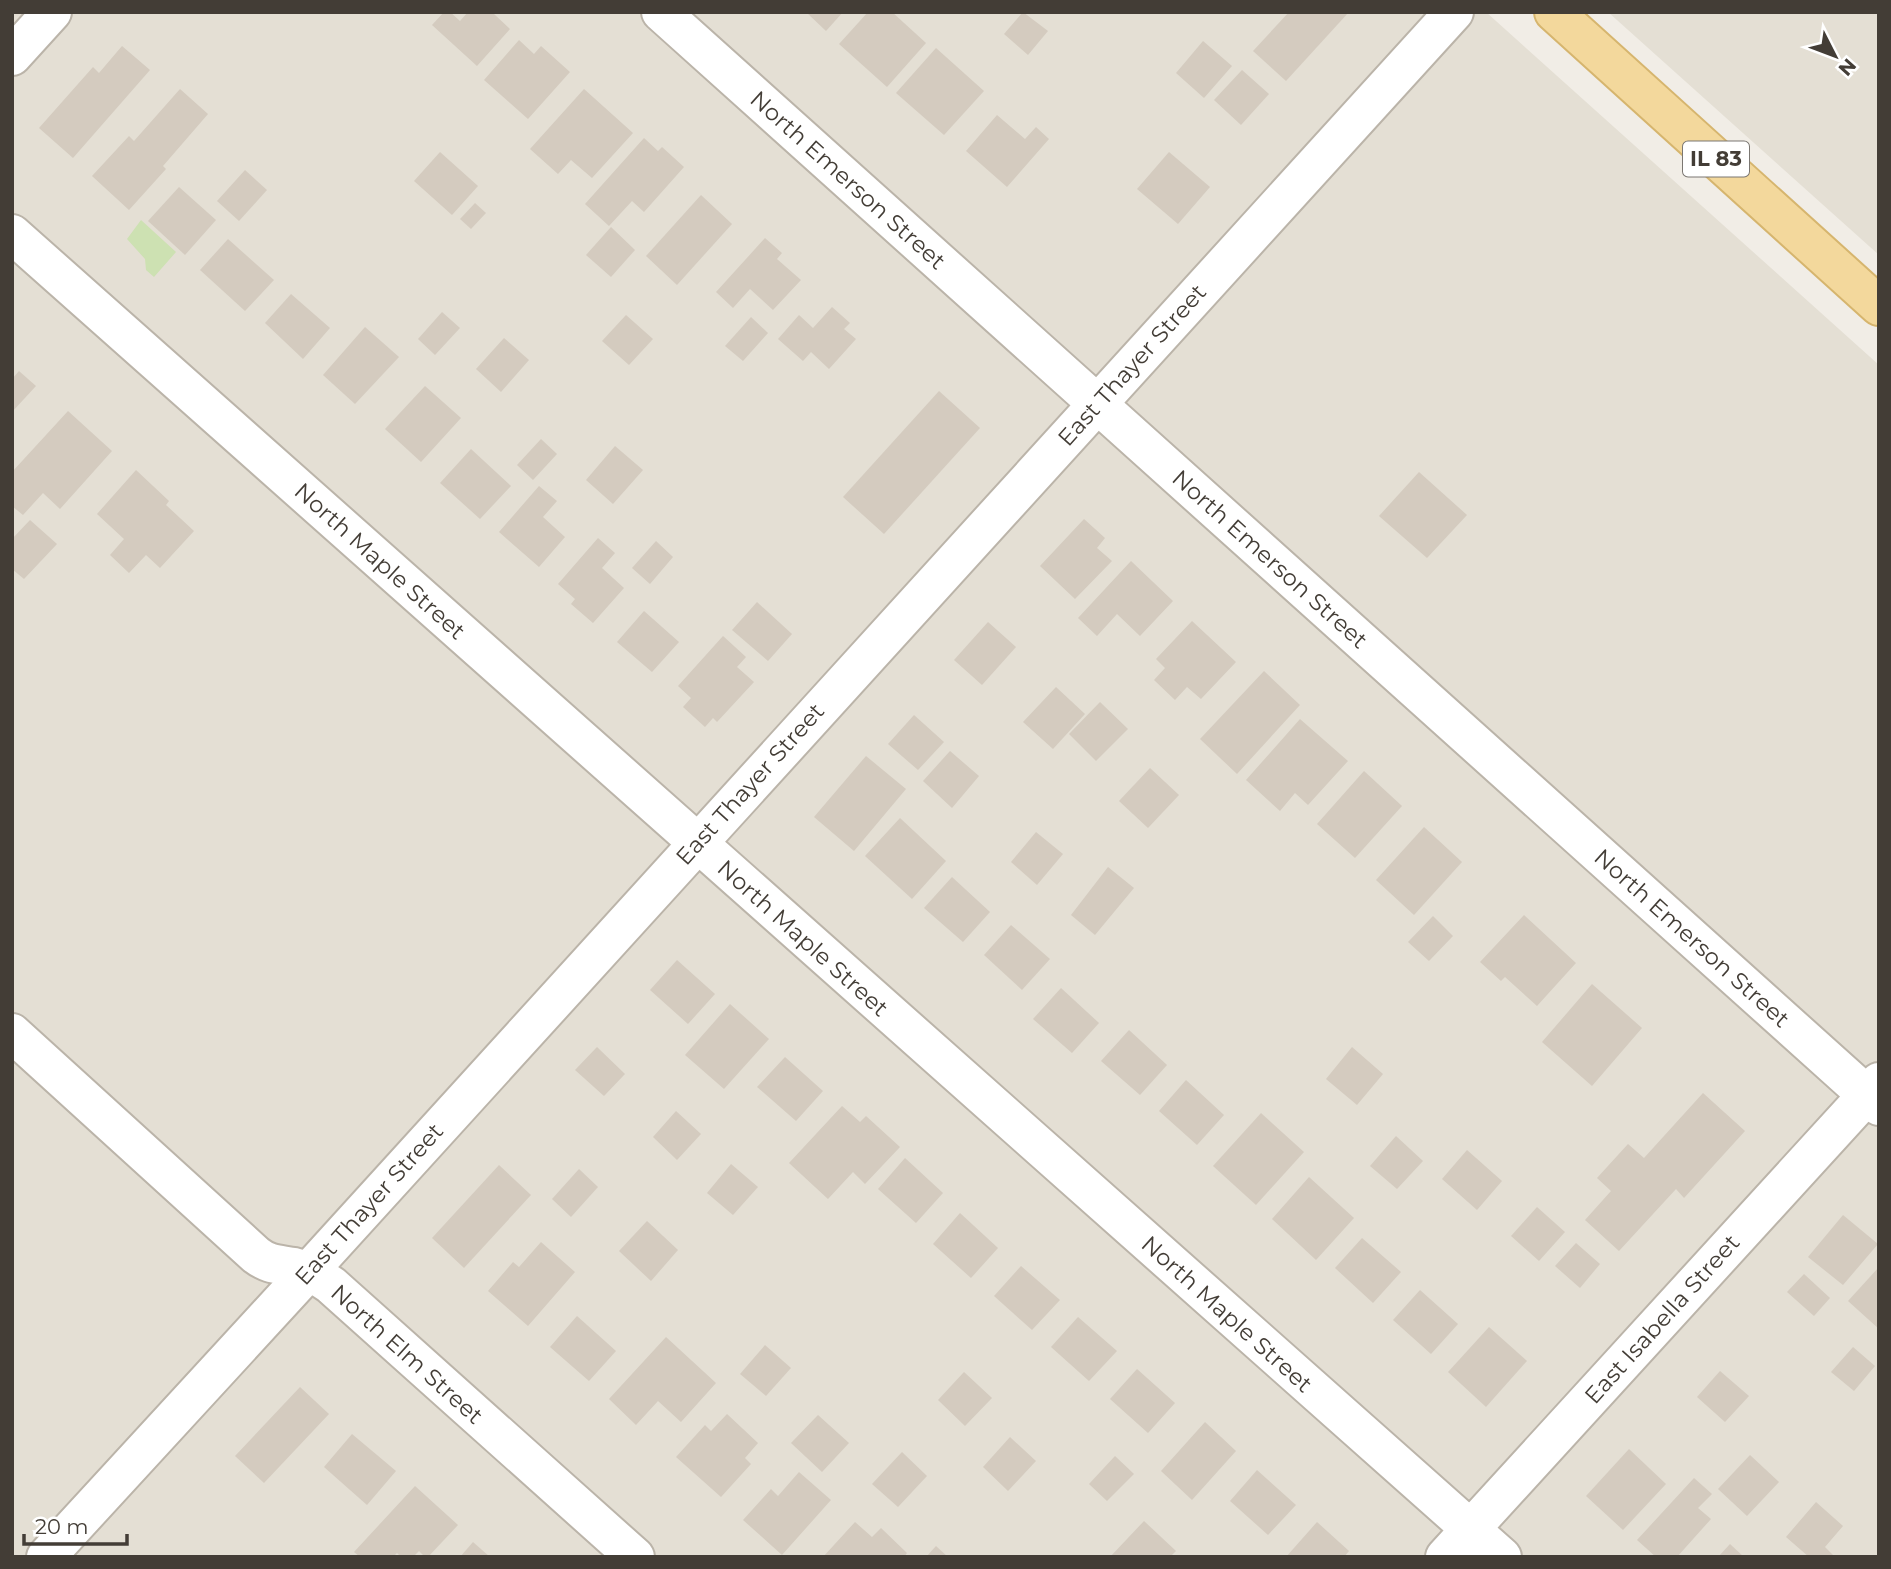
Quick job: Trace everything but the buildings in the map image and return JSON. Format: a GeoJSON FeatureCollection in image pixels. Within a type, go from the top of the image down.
{"type":"FeatureCollection","features":[{"type":"Feature","properties":{"kind":"main road","name":"IL 83"},"geometry":{"type":"LineString","coordinates":[[1554,12],[1879,306]]}},
{"type":"Feature","properties":{"kind":"street"},"geometry":{"type":"LineString","coordinates":[[12,56],[52,12]]}},
{"type":"Feature","properties":{"kind":"street","name":"North Emerson Street"},"geometry":{"type":"LineString","coordinates":[[661,12],[1875,1095]]}},
{"type":"Feature","properties":{"kind":"street","name":"East Thayer Street"},"geometry":{"type":"LineString","coordinates":[[46,1557],[1454,12]]}},
{"type":"Feature","properties":{"kind":"street","name":"North Maple Street"},"geometry":{"type":"LineString","coordinates":[[12,233],[1502,1557]]}},
{"type":"Feature","properties":{"kind":"street","name":"North Elm Street"},"geometry":{"type":"LineString","coordinates":[[12,1033],[256,1255],[274,1266],[294,1267],[308,1272],[337,1290],[635,1557]]}},
{"type":"Feature","properties":{"kind":"street","name":"East Isabella Street"},"geometry":{"type":"LineString","coordinates":[[1445,1557],[1875,1095]]}},
{"type":"Feature","properties":{"kind":"shaded area"},"geometry":{"type":"Polygon","coordinates":[[[12,12],[1486,12],[1879,365],[1879,1557],[12,1557],[12,12]]]}},
{"type":"Feature","properties":{"kind":"shaded area"},"geometry":{"type":"Polygon","coordinates":[[[1608,12],[1879,12],[1879,255],[1608,12]]]}},
{"type":"Feature","properties":{"kind":"green space"},"geometry":{"type":"Polygon","coordinates":[[[141,220],[176,252],[154,277],[146,270],[145,259],[127,239],[141,220]]]}}]}
